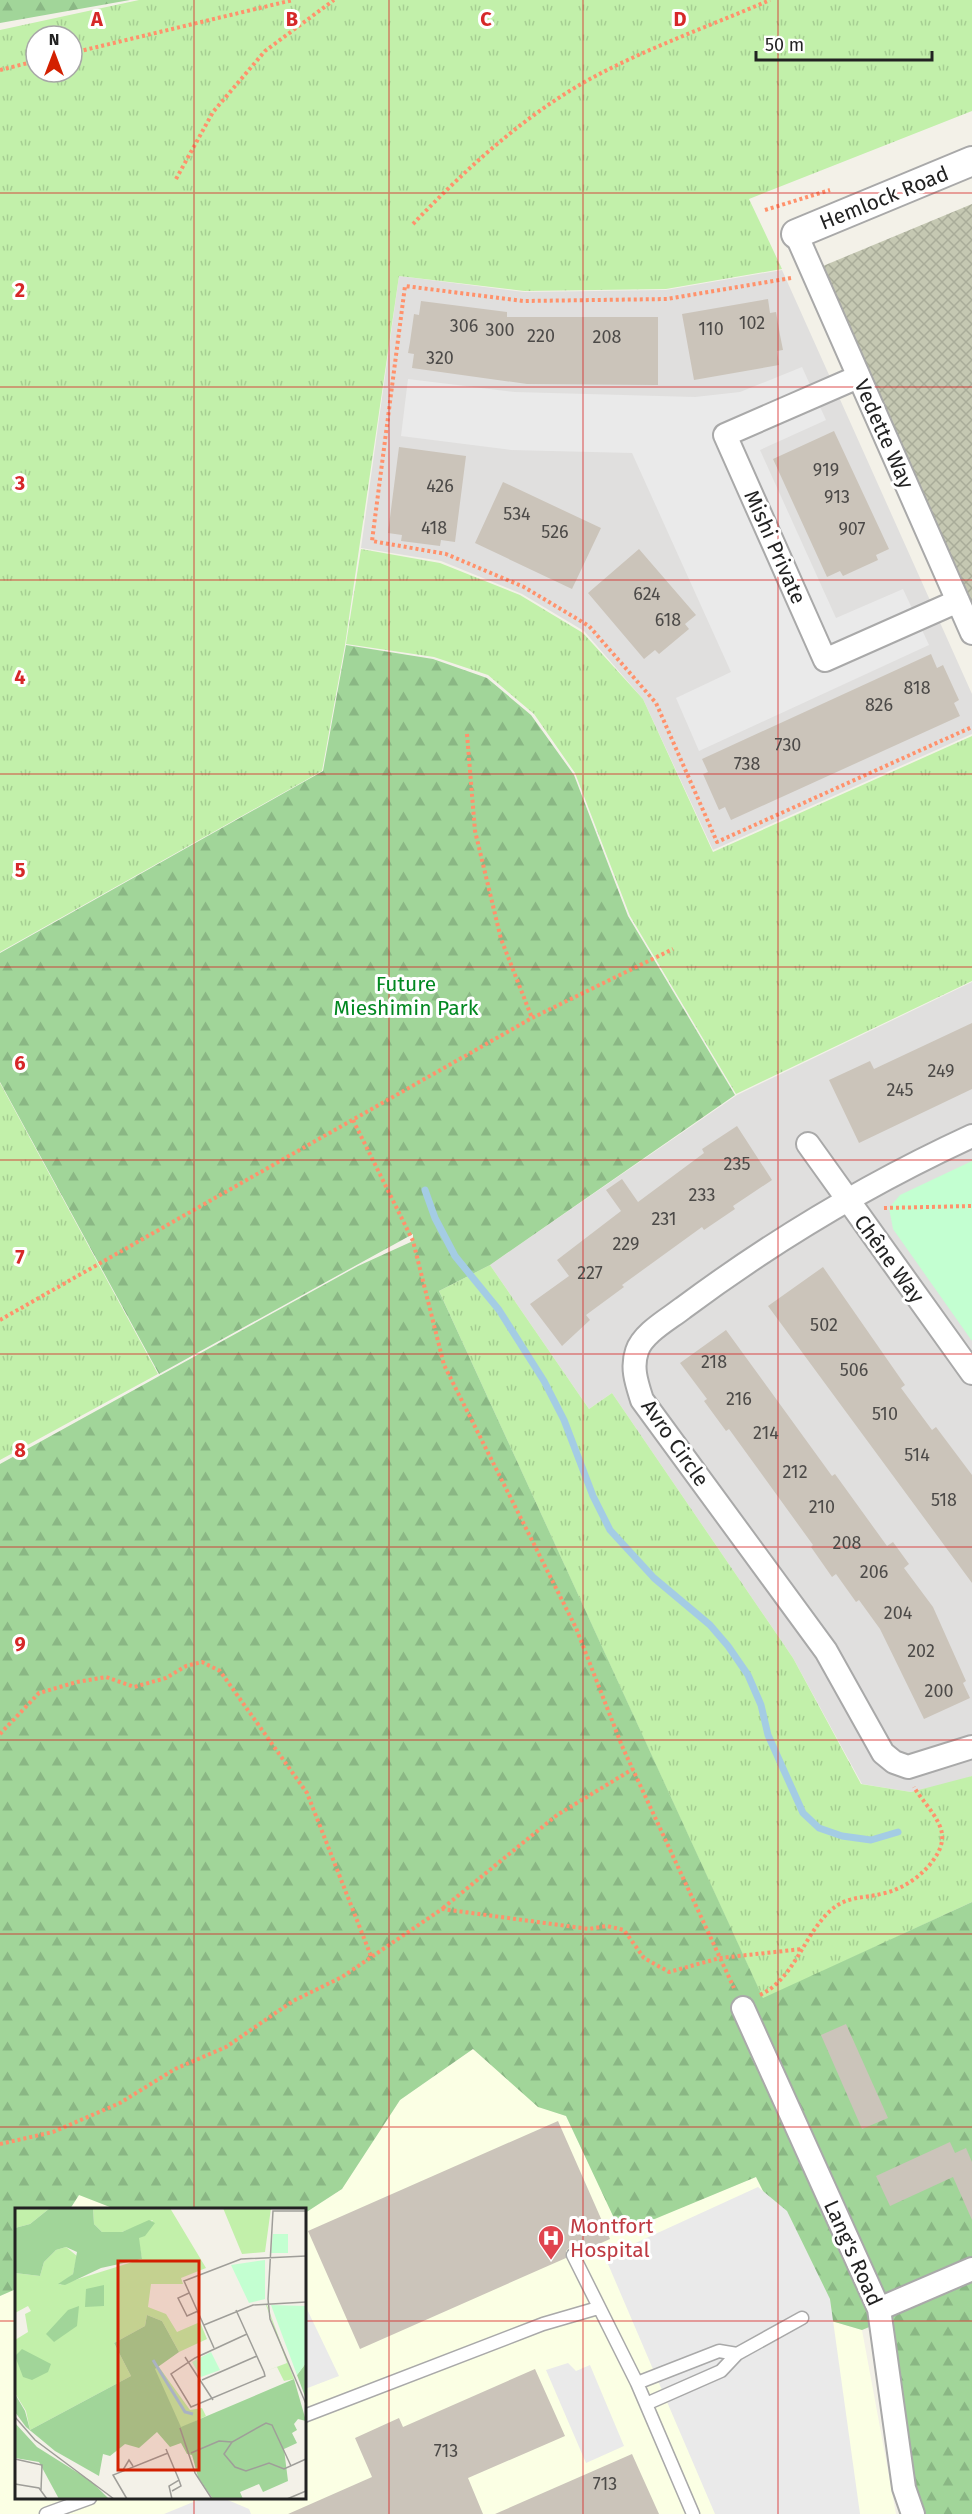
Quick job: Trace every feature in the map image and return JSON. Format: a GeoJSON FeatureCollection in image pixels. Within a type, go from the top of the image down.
{"type":"FeatureCollection","features":[{"type":"Feature","properties":{"kind":"street","name":"Hemlock Road"},"geometry":{"type":"LineString","coordinates":[[796,234],[972,161]]}},
{"type":"Feature","properties":{"kind":"street","name":"Vedette Way"},"geometry":{"type":"LineString","coordinates":[[796,234],[972,633]]}},
{"type":"Feature","properties":{"kind":"street","name":"Mishi Private"},"geometry":{"type":"LineString","coordinates":[[858,377],[725,435],[825,660],[958,601]]}},
{"type":"Feature","properties":{"kind":"street","name":"Avro Circle"},"geometry":{"type":"LineString","coordinates":[[972,1136],[846,1200],[702,1294],[651,1332],[637,1350],[634,1373],[642,1400],[826,1651],[883,1753],[894,1762],[908,1767],[972,1747]]}},
{"type":"Feature","properties":{"kind":"street","name":"Chêne Way"},"geometry":{"type":"LineString","coordinates":[[808,1144],[972,1373]]}},
{"type":"Feature","properties":{"kind":"street","name":"Lang's Road"},"geometry":{"type":"LineString","coordinates":[[742,2006],[879,2309],[904,2488],[913,2514]]}},
{"type":"Feature","properties":{"kind":"street"},"geometry":{"type":"LineString","coordinates":[[879,2309],[972,2269]]}},
{"type":"Feature","properties":{"kind":"lane"},"geometry":{"type":"LineString","coordinates":[[573,2255],[637,2383],[693,2514]]}},
{"type":"Feature","properties":{"kind":"lane"},"geometry":{"type":"LineString","coordinates":[[306,2414],[543,2324],[598,2308]]}},
{"type":"Feature","properties":{"kind":"lane"},"geometry":{"type":"LineString","coordinates":[[646,2404],[721,2371],[738,2354],[802,2318]]}},
{"type":"Feature","properties":{"kind":"lane"},"geometry":{"type":"LineString","coordinates":[[637,2383],[719,2351],[738,2354]]}},
{"type":"Feature","properties":{"kind":"lane"},"geometry":{"type":"LineString","coordinates":[[46,2514],[65,2503],[85,2499]]}},
{"type":"Feature","properties":{"kind":"path"},"geometry":{"type":"LineString","coordinates":[[84,50],[293,0]]}},
{"type":"Feature","properties":{"kind":"path"},"geometry":{"type":"LineString","coordinates":[[176,179],[213,112],[266,51],[334,0]]}},
{"type":"Feature","properties":{"kind":"path"},"geometry":{"type":"LineString","coordinates":[[413,224],[482,158],[528,121],[587,81],[633,58],[771,0]]}},
{"type":"Feature","properties":{"kind":"path"},"geometry":{"type":"LineString","coordinates":[[0,70],[24,65]]}},
{"type":"Feature","properties":{"kind":"path"},"geometry":{"type":"LineString","coordinates":[[794,277],[667,299],[523,301],[405,286],[372,541],[446,554],[524,587],[589,626],[656,703],[717,842],[972,728]]}},
{"type":"Feature","properties":{"kind":"path"},"geometry":{"type":"LineString","coordinates":[[467,734],[478,842],[501,939],[532,1018]]}},
{"type":"Feature","properties":{"kind":"path"},"geometry":{"type":"LineString","coordinates":[[0,1320],[532,1018],[673,949]]}},
{"type":"Feature","properties":{"kind":"path"},"geometry":{"type":"LineString","coordinates":[[353,1120],[413,1241],[444,1365],[576,1628],[633,1769],[742,2006],[782,1981],[815,1924],[836,1905],[850,1898],[884,1894],[899,1888],[918,1877],[932,1861],[940,1848],[943,1835],[936,1819],[913,1787]]}},
{"type":"Feature","properties":{"kind":"path"},"geometry":{"type":"LineString","coordinates":[[884,1208],[972,1206]]}},
{"type":"Feature","properties":{"kind":"path"},"geometry":{"type":"LineString","coordinates":[[0,1734],[39,1693],[76,1682],[106,1677],[134,1687],[166,1678],[186,1666],[202,1662],[220,1671],[307,1793],[371,1956]]}},
{"type":"Feature","properties":{"kind":"path"},"geometry":{"type":"LineString","coordinates":[[0,2144],[53,2132],[120,2103],[175,2069],[226,2047],[293,2001],[342,1977],[442,1908],[557,1815],[633,1769]]}},
{"type":"Feature","properties":{"kind":"path"},"geometry":{"type":"LineString","coordinates":[[442,1908],[589,1929],[607,1926],[624,1930],[644,1958],[669,1971],[720,1958],[802,1949]]}},
{"type":"Feature","properties":{"kind":"shaded area"},"geometry":{"type":"Polygon","coordinates":[[[972,204],[972,604],[823,266],[972,204]]]}},
{"type":"Feature","properties":{"kind":"shaded area"},"geometry":{"type":"Polygon","coordinates":[[[782,270],[972,694],[972,734],[713,850],[643,699],[584,631],[522,594],[441,561],[361,548],[399,276],[524,292],[666,290],[782,270]]]}},
{"type":"Feature","properties":{"kind":"shaded area"},"geometry":{"type":"Polygon","coordinates":[[[802,367],[826,420],[760,450],[836,618],[903,589],[929,645],[699,751],[676,698],[731,672],[632,453],[511,450],[401,436],[408,379],[515,392],[695,397],[740,392],[802,367]]]}},
{"type":"Feature","properties":{"kind":"shaded area"},"geometry":{"type":"Polygon","coordinates":[[[972,982],[972,1776],[940,1788],[911,1792],[862,1784],[793,1658],[612,1393],[589,1409],[490,1265],[737,1095],[972,982]]]}},
{"type":"Feature","properties":{"kind":"shaded area","name":"Montfort Hospital"},"geometry":{"type":"Polygon","coordinates":[[[473,2049],[538,2106],[566,2116],[621,2232],[756,2177],[828,2320],[862,2330],[896,2514],[0,2514],[0,2296],[15,2289],[15,2499],[306,2499],[306,2212],[342,2189],[400,2100],[473,2049]]]}},
{"type":"Feature","properties":{"kind":"shaded area"},"geometry":{"type":"Polygon","coordinates":[[[758,2187],[787,2211],[830,2299],[860,2514],[715,2514],[605,2257],[758,2187]]]}},
{"type":"Feature","properties":{"kind":"shaded area"},"geometry":{"type":"Polygon","coordinates":[[[79,2194],[113,2208],[71,2208],[79,2194]]]}},
{"type":"Feature","properties":{"kind":"shaded area"},"geometry":{"type":"Polygon","coordinates":[[[306,2307],[339,2376],[306,2388],[306,2307]]]}},
{"type":"Feature","properties":{"kind":"shaded area"},"geometry":{"type":"Polygon","coordinates":[[[568,2363],[576,2371],[590,2365],[624,2446],[586,2463],[546,2370],[568,2363]]]}},
{"type":"Feature","properties":{"kind":"shaded area"},"geometry":{"type":"Polygon","coordinates":[[[201,2499],[225,2499],[249,2509],[251,2514],[164,2514],[201,2499]]]}},
{"type":"Feature","properties":{"kind":"green space"},"geometry":{"type":"Polygon","coordinates":[[[0,0],[130,0],[0,23],[0,0]]]}},
{"type":"Feature","properties":{"kind":"green space"},"geometry":{"type":"Polygon","coordinates":[[[139,0],[972,0],[972,111],[749,199],[782,269],[666,289],[524,291],[399,276],[345,645],[322,771],[0,952],[0,30],[24,25],[24,84],[84,84],[84,24],[28,24],[139,0]]]}},
{"type":"Feature","properties":{"kind":"green space"},"geometry":{"type":"Polygon","coordinates":[[[361,549],[440,563],[520,595],[583,633],[643,699],[713,852],[972,736],[972,981],[736,1094],[630,916],[575,773],[534,714],[488,675],[434,657],[346,644],[361,549]]]}},
{"type":"Feature","properties":{"kind":"green space","name":"Future Mieshimin Park"},"geometry":{"type":"Polygon","coordinates":[[[346,645],[433,659],[487,678],[531,715],[574,775],[628,916],[735,1095],[490,1265],[439,1291],[763,1998],[972,1902],[972,2514],[922,2514],[911,2487],[889,2319],[862,2330],[828,2320],[756,2177],[621,2233],[566,2116],[538,2107],[473,2049],[400,2100],[342,2189],[306,2212],[306,2208],[112,2208],[79,2195],[71,2208],[15,2208],[15,2289],[0,2296],[0,1464],[358,1266],[413,1241],[413,1234],[159,1374],[0,1082],[0,953],[323,771],[346,645]]]}},
{"type":"Feature","properties":{"kind":"green space"},"geometry":{"type":"Polygon","coordinates":[[[0,1083],[158,1374],[0,1460],[0,1083]]]}},
{"type":"Feature","properties":{"kind":"green space"},"geometry":{"type":"Polygon","coordinates":[[[972,1161],[972,1341],[893,1229],[889,1208],[900,1195],[972,1161]]]}},
{"type":"Feature","properties":{"kind":"green space"},"geometry":{"type":"Polygon","coordinates":[[[490,1265],[589,1409],[612,1393],[793,1658],[861,1784],[911,1792],[972,1776],[972,1902],[763,1999],[439,1291],[490,1265]]]}},
{"type":"Feature","properties":{"kind":"building"},"geometry":{"type":"Polygon","coordinates":[[[768,299],[770,313],[776,312],[783,350],[777,351],[779,365],[694,380],[682,314],[768,299]]]}},
{"type":"Feature","properties":{"kind":"building"},"geometry":{"type":"Polygon","coordinates":[[[421,301],[507,312],[507,317],[658,317],[658,385],[527,384],[412,368],[414,354],[408,353],[414,314],[419,315],[421,301]]]}},
{"type":"Feature","properties":{"kind":"building"},"geometry":{"type":"Polygon","coordinates":[[[834,431],[889,549],[876,555],[878,560],[843,576],[840,571],[827,577],[773,459],[834,431]]]}},
{"type":"Feature","properties":{"kind":"building"},"geometry":{"type":"Polygon","coordinates":[[[399,447],[466,456],[455,542],[441,540],[440,546],[401,541],[402,535],[388,533],[399,447]]]}},
{"type":"Feature","properties":{"kind":"building"},"geometry":{"type":"Polygon","coordinates":[[[503,482],[601,528],[572,589],[475,543],[503,482]]]}},
{"type":"Feature","properties":{"kind":"building"},"geometry":{"type":"Polygon","coordinates":[[[639,549],[696,615],[685,624],[689,629],[659,654],[655,650],[644,659],[588,593],[639,549]]]}},
{"type":"Feature","properties":{"kind":"building"},"geometry":{"type":"Polygon","coordinates":[[[931,654],[937,668],[943,665],[959,700],[954,703],[960,716],[731,820],[725,807],[719,810],[703,774],[708,772],[702,759],[931,654]]]}},
{"type":"Feature","properties":{"kind":"building"},"geometry":{"type":"Polygon","coordinates":[[[972,1023],[972,1089],[859,1143],[829,1080],[870,1061],[874,1069],[972,1023]]]}},
{"type":"Feature","properties":{"kind":"building"},"geometry":{"type":"Polygon","coordinates":[[[737,1126],[772,1180],[733,1206],[735,1209],[704,1230],[702,1227],[622,1285],[624,1287],[586,1315],[590,1320],[562,1346],[530,1304],[569,1276],[557,1260],[621,1211],[606,1190],[622,1179],[638,1202],[704,1153],[702,1149],[737,1126]]]}},
{"type":"Feature","properties":{"kind":"building"},"geometry":{"type":"Polygon","coordinates":[[[823,1267],[905,1385],[901,1388],[932,1430],[936,1427],[972,1475],[972,1583],[768,1306],[823,1267]]]}},
{"type":"Feature","properties":{"kind":"building"},"geometry":{"type":"Polygon","coordinates":[[[726,1330],[832,1476],[835,1474],[887,1546],[893,1542],[909,1564],[904,1568],[933,1607],[966,1681],[963,1683],[970,1698],[924,1719],[880,1629],[859,1600],[856,1602],[836,1574],[832,1577],[811,1547],[813,1545],[729,1429],[726,1431],[704,1401],[707,1399],[680,1363],[726,1330]]]}},
{"type":"Feature","properties":{"kind":"building"},"geometry":{"type":"Polygon","coordinates":[[[846,2024],[888,2118],[862,2129],[821,2035],[846,2024]]]}},
{"type":"Feature","properties":{"kind":"building"},"geometry":{"type":"Polygon","coordinates":[[[558,2121],[610,2239],[581,2252],[577,2248],[570,2247],[566,2251],[566,2258],[360,2349],[308,2231],[558,2121]]]}},
{"type":"Feature","properties":{"kind":"building"},"geometry":{"type":"Polygon","coordinates":[[[950,2142],[955,2153],[966,2148],[972,2162],[972,2220],[953,2177],[890,2206],[876,2176],[950,2142]]]}},
{"type":"Feature","properties":{"kind":"building"},"geometry":{"type":"Polygon","coordinates":[[[535,2369],[565,2436],[468,2478],[483,2514],[288,2514],[372,2477],[355,2438],[399,2418],[403,2427],[535,2369]]]}},
{"type":"Feature","properties":{"kind":"building"},"geometry":{"type":"Polygon","coordinates":[[[632,2454],[659,2514],[495,2514],[632,2454]]]}},
{"type":"Feature","properties":{"kind":"waterway"},"geometry":{"type":"LineString","coordinates":[[425,1190],[435,1218],[455,1256],[499,1310],[544,1381],[564,1420],[593,1496],[610,1530],[654,1578],[710,1625],[748,1675],[761,1705],[768,1735],[803,1813],[819,1828],[842,1836],[871,1840],[898,1832]]}},
{"type":"Feature","properties":{"kind":"place","name":"Montfort Hospital"},"geometry":{"type":"Point","coordinates":[551,2261]}}]}
